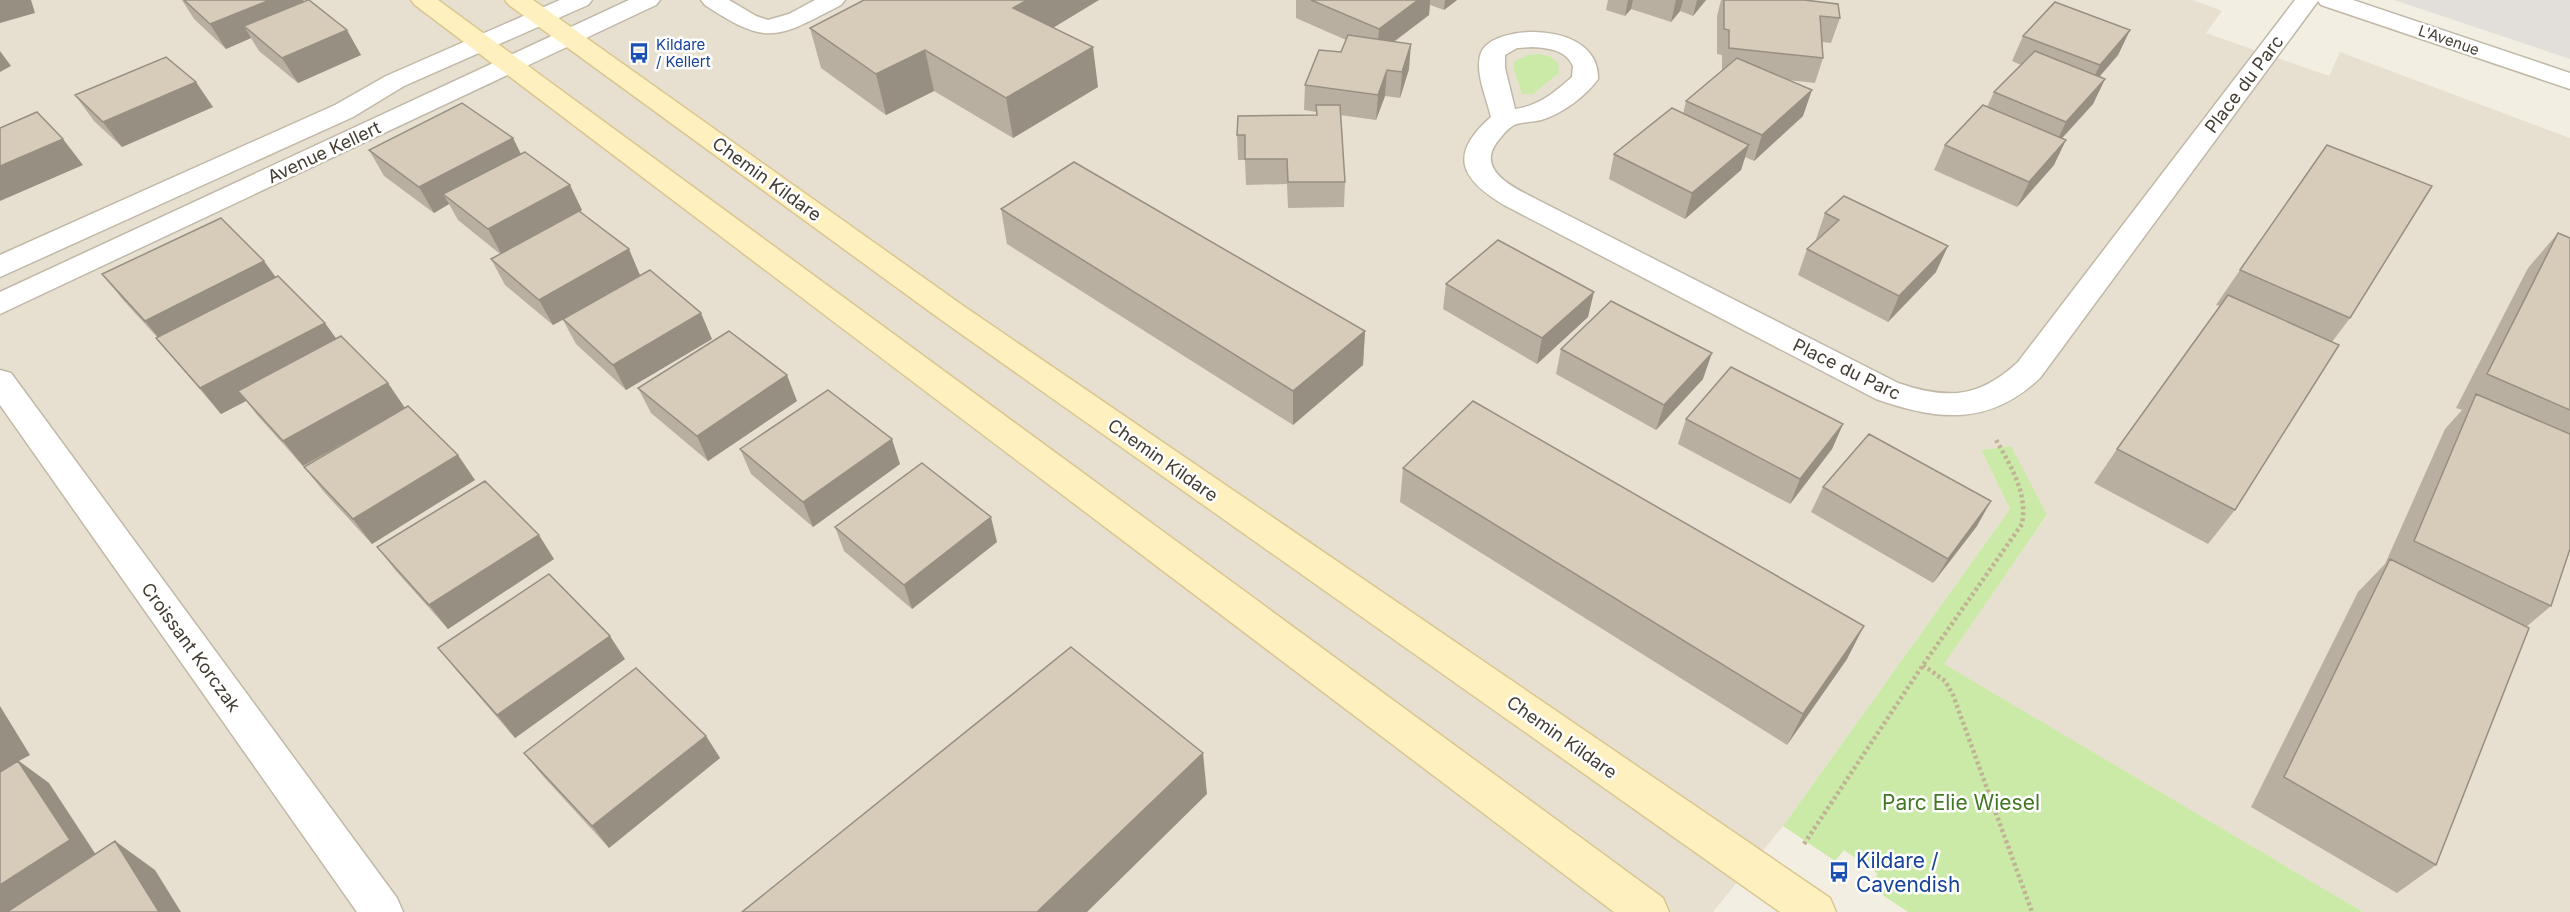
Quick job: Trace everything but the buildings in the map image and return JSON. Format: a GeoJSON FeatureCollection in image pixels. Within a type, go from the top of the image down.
{"type":"FeatureCollection","features":[{"type":"Feature","properties":{"kind":"street"},"geometry":{"type":"LineString","coordinates":[[423,0],[1648,912]]}},
{"type":"Feature","properties":{"kind":"street","name":"Chemin Kildare"},"geometry":{"type":"LineString","coordinates":[[517,0],[951,312],[1815,912]]}},
{"type":"Feature","properties":{"kind":"street","name":"Avenue Kellert"},"geometry":{"type":"LineString","coordinates":[[0,267],[344,111],[395,81],[580,0]]}},
{"type":"Feature","properties":{"kind":"street","name":"Avenue Kellert"},"geometry":{"type":"LineString","coordinates":[[0,304],[648,0]]}},
{"type":"Feature","properties":{"kind":"street"},"geometry":{"type":"LineString","coordinates":[[713,0],[750,23],[765,27],[784,24],[833,0]]}},
{"type":"Feature","properties":{"kind":"street","name":"Place du Parc"},"geometry":{"type":"LineString","coordinates":[[1505,119],[1480,144],[1476,161],[1479,170],[1488,181],[1504,193],[1887,391],[1927,403],[1945,405],[1969,403],[2004,393],[2029,370],[2307,0]]}},
{"type":"Feature","properties":{"kind":"street","name":"L'Avenue"},"geometry":{"type":"LineString","coordinates":[[2329,0],[2570,81]]}},
{"type":"Feature","properties":{"kind":"street","name":"Croissant Korczak"},"geometry":{"type":"LineString","coordinates":[[0,381],[382,912]]}},
{"type":"Feature","properties":{"kind":"path"},"geometry":{"type":"LineString","coordinates":[[1802,847],[1923,664],[2022,524],[2026,514],[2025,502],[1992,432]]}},
{"type":"Feature","properties":{"kind":"path"},"geometry":{"type":"LineString","coordinates":[[1923,664],[1945,681],[1953,695],[2032,912]]}},
{"type":"Feature","properties":{"kind":"shaded area"},"geometry":{"type":"Polygon","coordinates":[[[0,0],[2193,0],[2222,11],[2206,33],[2329,76],[2340,52],[2570,138],[2570,912],[2363,912],[1943,664],[2047,516],[2010,446],[1981,450],[2010,509],[1783,826],[1713,912],[0,912],[0,0]]]}},
{"type":"Feature","properties":{"kind":"shaded area"},"geometry":{"type":"Polygon","coordinates":[[[2394,0],[2570,0],[2570,59],[2394,0]]]}},
{"type":"Feature","properties":{"kind":"green space"},"geometry":{"type":"Polygon","coordinates":[[[1540,54],[1551,57],[1558,63],[1559,73],[1533,94],[1522,94],[1513,67],[1515,61],[1528,55],[1540,54]]]}},
{"type":"Feature","properties":{"kind":"green space","name":"Parc Elie Wiesel"},"geometry":{"type":"Polygon","coordinates":[[[2011,446],[2047,515],[1944,664],[2363,912],[1908,912],[1869,886],[1878,874],[1844,850],[1835,861],[1783,826],[2010,509],[1981,450],[2011,446]]]}},
{"type":"Feature","properties":{"kind":"place","name":"Kildare / Kellert"},"geometry":{"type":"Point","coordinates":[639,53]}},
{"type":"Feature","properties":{"kind":"place","name":"Kildare / Cavendish"},"geometry":{"type":"Point","coordinates":[1839,872]}}]}
